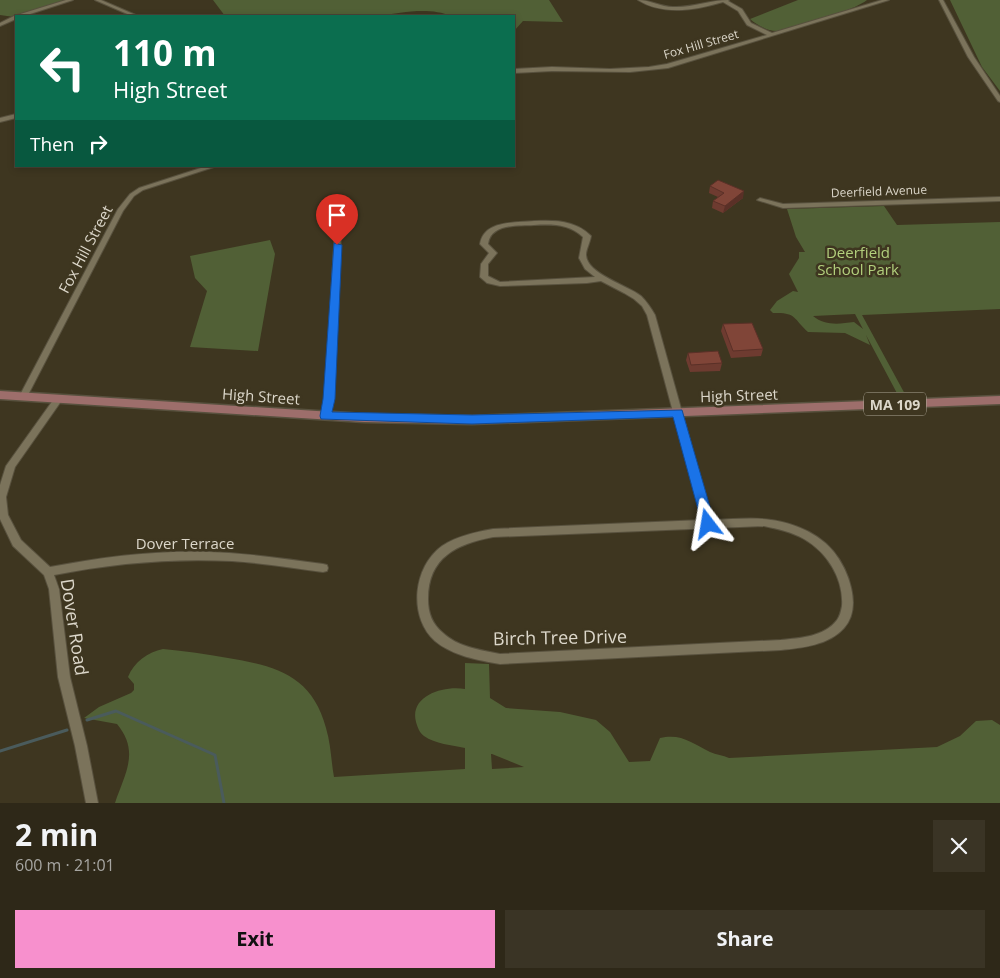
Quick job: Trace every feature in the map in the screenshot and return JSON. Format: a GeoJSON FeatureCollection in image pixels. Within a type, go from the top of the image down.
{"type":"FeatureCollection","features":[{"type":"Feature","properties":{"kind":"main road","name":"High Street"},"geometry":{"type":"LineString","coordinates":[[0,395],[24,395],[326,416],[472,420],[1000,400]]}},
{"type":"Feature","properties":{"kind":"street"},"geometry":{"type":"LineString","coordinates":[[23,15],[71,0]]}},
{"type":"Feature","properties":{"kind":"street"},"geometry":{"type":"LineString","coordinates":[[97,0],[134,15]]}},
{"type":"Feature","properties":{"kind":"street"},"geometry":{"type":"LineString","coordinates":[[640,0],[658,7],[681,10],[724,1],[735,11],[737,18],[743,24],[769,36]]}},
{"type":"Feature","properties":{"kind":"street","name":"Fox Hill Street"},"geometry":{"type":"LineString","coordinates":[[515,71],[655,69],[887,0]]}},
{"type":"Feature","properties":{"kind":"street"},"geometry":{"type":"LineString","coordinates":[[941,0],[969,53],[1000,100]]}},
{"type":"Feature","properties":{"kind":"street"},"geometry":{"type":"LineString","coordinates":[[0,25],[15,18]]}},
{"type":"Feature","properties":{"kind":"street"},"geometry":{"type":"LineString","coordinates":[[0,120],[15,116]]}},
{"type":"Feature","properties":{"kind":"street","name":"Fox Hill Street"},"geometry":{"type":"LineString","coordinates":[[24,395],[120,210],[132,195],[151,185],[197,168]]}},
{"type":"Feature","properties":{"kind":"street","name":"Deerfield Avenue"},"geometry":{"type":"LineString","coordinates":[[760,200],[783,206],[1000,199]]}},
{"type":"Feature","properties":{"kind":"street"},"geometry":{"type":"LineString","coordinates":[[326,416],[329,399],[339,212]]}},
{"type":"Feature","properties":{"kind":"street"},"geometry":{"type":"LineString","coordinates":[[604,278],[510,283],[490,281],[484,277],[483,269],[484,263],[493,253],[484,244],[484,240],[493,229],[500,226],[556,224],[575,226],[587,236],[583,253],[586,264],[604,278],[636,296],[649,309],[708,524]]}},
{"type":"Feature","properties":{"kind":"street","name":"Dover Road"},"geometry":{"type":"LineString","coordinates":[[59,398],[11,466],[1,498],[3,515],[17,543],[48,572],[54,589],[64,677],[81,746],[92,803]]}},
{"type":"Feature","properties":{"kind":"street","name":"Birch Tree Drive"},"geometry":{"type":"LineString","coordinates":[[764,522],[787,526],[816,540],[838,563],[845,584],[848,604],[842,623],[827,634],[808,641],[763,647],[500,659],[470,653],[450,644],[433,631],[422,608],[424,583],[432,561],[453,545],[473,536],[493,533],[708,524],[764,522]]}},
{"type":"Feature","properties":{"kind":"street","name":"Dover Terrace"},"geometry":{"type":"LineString","coordinates":[[48,572],[89,563],[152,556],[194,555],[233,557],[323,568]]}},
{"type":"Feature","properties":{"kind":"green space"},"geometry":{"type":"Polygon","coordinates":[[[0,0],[68,0],[15,15],[14,17],[0,15],[0,0]]]}},
{"type":"Feature","properties":{"kind":"green space"},"geometry":{"type":"Polygon","coordinates":[[[213,0],[549,0],[563,22],[523,21],[515,30],[515,15],[448,15],[425,11],[386,15],[224,15],[213,0]]]}},
{"type":"Feature","properties":{"kind":"green space"},"geometry":{"type":"Polygon","coordinates":[[[798,0],[867,0],[850,9],[797,27],[778,31],[763,28],[750,19],[798,0]]]}},
{"type":"Feature","properties":{"kind":"green space"},"geometry":{"type":"Polygon","coordinates":[[[950,0],[1000,0],[1000,91],[982,67],[950,0]]]}},
{"type":"Feature","properties":{"kind":"green space","name":"Deerfield School Park"},"geometry":{"type":"Polygon","coordinates":[[[884,206],[897,225],[1000,222],[1000,309],[862,315],[906,396],[899,397],[866,335],[870,345],[845,333],[808,332],[794,317],[773,313],[770,310],[777,301],[793,291],[798,292],[789,274],[799,258],[799,252],[805,252],[796,237],[787,209],[884,206]],[[855,314],[813,316],[827,323],[854,322],[863,329],[855,314]]]}},
{"type":"Feature","properties":{"kind":"green space"},"geometry":{"type":"Polygon","coordinates":[[[270,240],[275,254],[258,351],[190,347],[207,291],[195,278],[190,256],[270,240]]]}},
{"type":"Feature","properties":{"kind":"green space"},"geometry":{"type":"Polygon","coordinates":[[[163,649],[212,655],[245,661],[289,676],[301,685],[320,710],[328,734],[334,777],[465,769],[465,748],[438,743],[428,739],[417,726],[415,713],[418,705],[430,694],[448,689],[465,689],[465,663],[489,664],[490,698],[506,708],[560,712],[596,720],[610,732],[629,762],[650,761],[660,738],[667,737],[686,740],[712,753],[729,758],[937,747],[960,736],[976,721],[992,720],[1000,725],[1000,803],[115,803],[128,763],[128,744],[117,724],[84,718],[99,707],[131,693],[134,690],[134,684],[128,677],[134,667],[147,655],[163,649]],[[491,754],[492,769],[524,767],[491,754]]]}},
{"type":"Feature","properties":{"kind":"building"},"geometry":{"type":"Polygon","coordinates":[[[718,180],[744,191],[725,206],[713,201],[724,193],[710,186],[718,180]]]}},
{"type":"Feature","properties":{"kind":"building"},"geometry":{"type":"Polygon","coordinates":[[[752,323],[763,349],[733,351],[723,324],[752,323]]]}},
{"type":"Feature","properties":{"kind":"building"},"geometry":{"type":"Polygon","coordinates":[[[718,351],[722,363],[691,365],[688,353],[718,351]]]}},
{"type":"Feature","properties":{"kind":"waterway"},"geometry":{"type":"LineString","coordinates":[[87,720],[116,711],[215,755],[224,803]]}},
{"type":"Feature","properties":{"kind":"waterway"},"geometry":{"type":"LineString","coordinates":[[0,751],[67,730]]}},
{"type":"Feature","properties":{"kind":"route"},"geometry":{"type":"LineString","coordinates":[[337,245],[329,399],[326,416],[472,420],[678,412],[708,524]]}}]}
